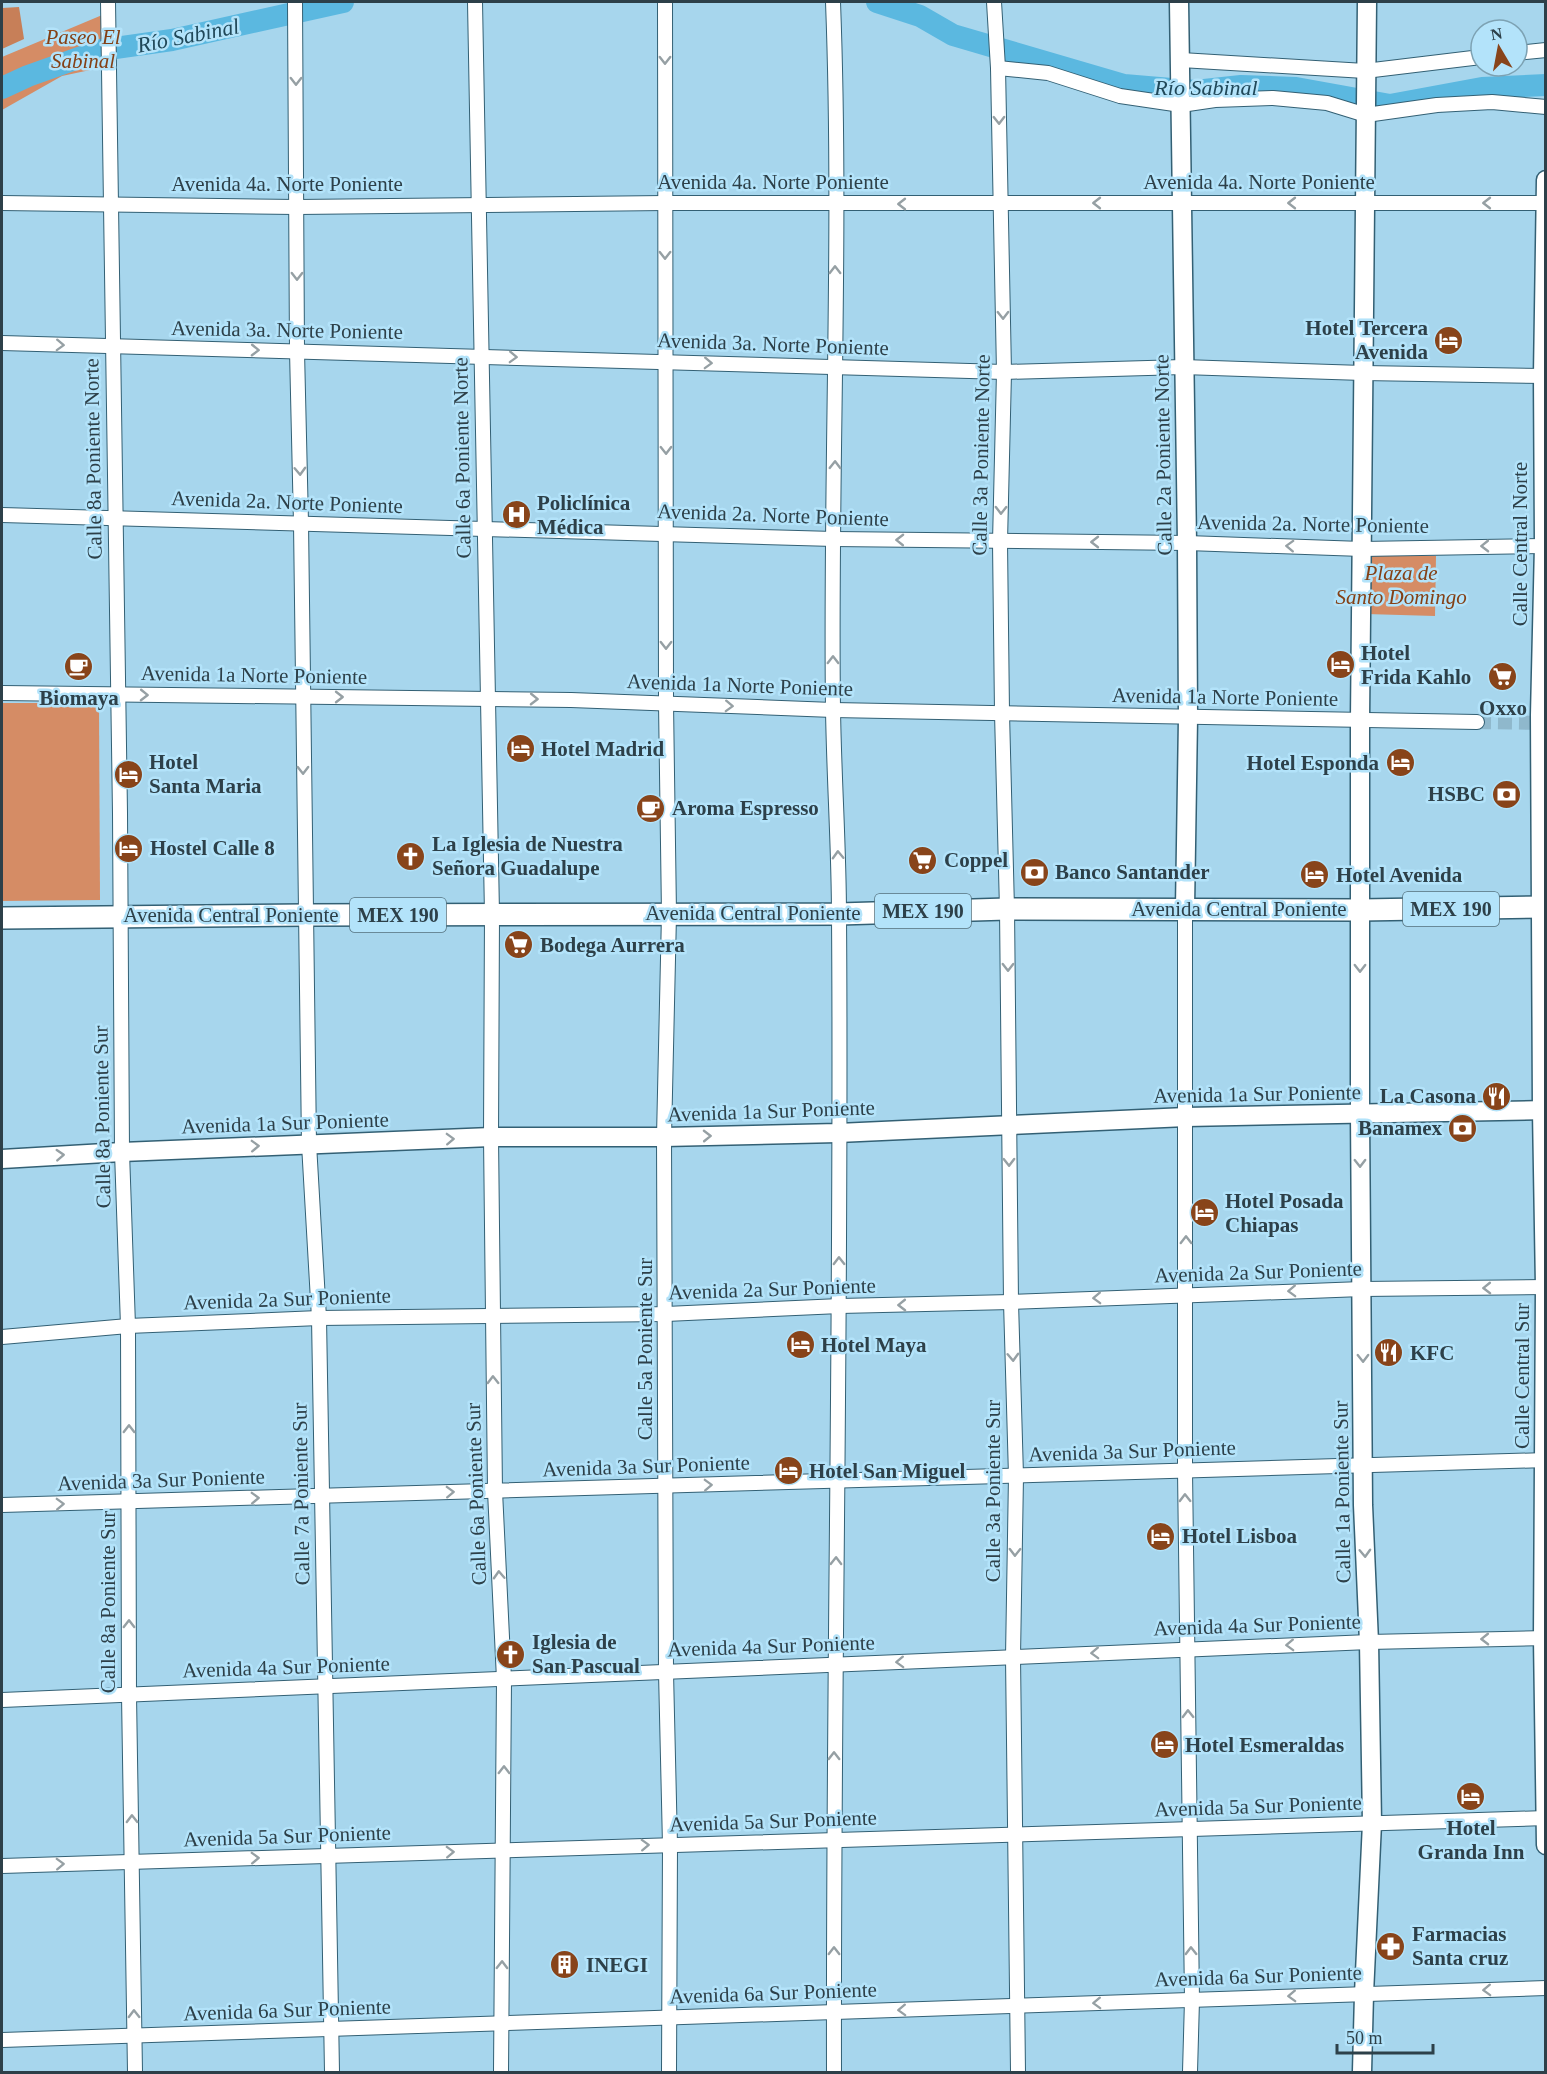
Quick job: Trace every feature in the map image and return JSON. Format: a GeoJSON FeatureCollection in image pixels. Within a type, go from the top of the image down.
{"type":"FeatureCollection","features":[{"type":"Feature","properties":{"kind":"main road","name":"Calle 2a Poniente Norte"},"geometry":{"type":"LineString","coordinates":[[1179,2],[1187,543],[1188,718],[1185,908]]}},
{"type":"Feature","properties":{"kind":"main road","name":"Calle 1a Poniente Sur"},"geometry":{"type":"LineString","coordinates":[[1362,2073],[1372,1823],[1369,1642],[1364,1525],[1360,1115],[1360,720],[1367,2]]}},
{"type":"Feature","properties":{"kind":"main road","name":"Calle Central Norte"},"geometry":{"type":"LineString","coordinates":[[1543,907],[1540,716],[1545,545],[1545,180]]}},
{"type":"Feature","properties":{"kind":"main road","name":"Avenida Central Poniente"},"geometry":{"type":"LineString","coordinates":[[2,918],[839,914],[1007,909],[1361,910],[1543,907]]}},
{"type":"Feature","properties":{"kind":"main road","name":"Calle Central Sur"},"geometry":{"type":"LineString","coordinates":[[1543,907],[1545,1845]]}},
{"type":"Feature","properties":{"kind":"main road","name":"Avenida 1a Sur Poniente"},"geometry":{"type":"LineString","coordinates":[[2,1159],[491,1137],[664,1137],[838,1133],[1186,1117],[1544,1110]]}},
{"type":"Feature","properties":{"kind":"street","name":"Calle 8a Poniente Norte"},"geometry":{"type":"LineString","coordinates":[[108,2],[120,916]]}},
{"type":"Feature","properties":{"kind":"street","name":"Calle 7a Poniente Sur"},"geometry":{"type":"LineString","coordinates":[[295,2],[297,351],[302,523],[302,697],[309,1144],[319,1318],[332,2073]]}},
{"type":"Feature","properties":{"kind":"street","name":"Calle 6a Poniente Norte"},"geometry":{"type":"LineString","coordinates":[[476,2],[492,914]]}},
{"type":"Feature","properties":{"kind":"street","name":"Calle 5a Poniente Sur"},"geometry":{"type":"LineString","coordinates":[[665,2],[666,703],[669,914],[664,1137],[666,1672],[670,1845],[669,2073]]}},
{"type":"Feature","properties":{"kind":"street"},"geometry":{"type":"LineString","coordinates":[[833,2],[836,367],[833,710],[839,914],[840,1306],[835,1665],[834,2073]]}},
{"type":"Feature","properties":{"kind":"street","name":"Calle 3a Poniente Norte"},"geometry":{"type":"LineString","coordinates":[[994,2],[998,65],[1004,372],[1000,542],[1007,909]]}},
{"type":"Feature","properties":{"kind":"street"},"geometry":{"type":"LineString","coordinates":[[1529,52],[1545,50]]}},
{"type":"Feature","properties":{"kind":"street"},"geometry":{"type":"LineString","coordinates":[[1181,61],[1365,73],[1469,59]]}},
{"type":"Feature","properties":{"kind":"street"},"geometry":{"type":"LineString","coordinates":[[998,65],[1048,73],[1120,96],[1182,101],[1272,98],[1327,103],[1366,114],[1437,105],[1492,102],[1545,107]]}},
{"type":"Feature","properties":{"kind":"street","name":"Avenida 4a. Norte Poniente"},"geometry":{"type":"LineString","coordinates":[[2,204],[297,207],[665,203],[1545,203]]}},
{"type":"Feature","properties":{"kind":"street","name":"Avenida 3a. Norte Poniente"},"geometry":{"type":"LineString","coordinates":[[2,343],[1004,372],[1183,367],[1544,376]]}},
{"type":"Feature","properties":{"kind":"street","name":"Avenida 2a. Norte Poniente"},"geometry":{"type":"LineString","coordinates":[[2,515],[834,539],[1187,543],[1362,549],[1545,545]]}},
{"type":"Feature","properties":{"kind":"street","name":"Avenida 1a Norte Poniente"},"geometry":{"type":"LineString","coordinates":[[2,693],[487,698],[833,710],[1477,722]]}},
{"type":"Feature","properties":{"kind":"street"},"geometry":{"type":"LineString","coordinates":[[1185,908],[1185,1471],[1192,2000],[1190,2073]]}},
{"type":"Feature","properties":{"kind":"street","name":"Calle 3a Poniente Sur"},"geometry":{"type":"LineString","coordinates":[[1007,909],[1011,1302],[1016,1476],[1013,1657],[1018,2073]]}},
{"type":"Feature","properties":{"kind":"street","name":"Calle 6a Poniente Sur"},"geometry":{"type":"LineString","coordinates":[[492,914],[492,1316],[495,1491],[504,1679],[501,2073]]}},
{"type":"Feature","properties":{"kind":"street","name":"Calle 8a Poniente Sur"},"geometry":{"type":"LineString","coordinates":[[120,916],[122,1152],[128,1326],[129,1695],[135,2073]]}},
{"type":"Feature","properties":{"kind":"street","name":"Avenida 2a Sur Poniente"},"geometry":{"type":"LineString","coordinates":[[2,1337],[128,1326],[319,1318],[666,1314],[1186,1294],[1545,1287]]}},
{"type":"Feature","properties":{"kind":"street","name":"Avenida 3a Sur Poniente"},"geometry":{"type":"LineString","coordinates":[[2,1505],[1545,1460]]}},
{"type":"Feature","properties":{"kind":"street","name":"Avenida 4a Sur Poniente"},"geometry":{"type":"LineString","coordinates":[[2,1701],[1187,1649],[1544,1638]]}},
{"type":"Feature","properties":{"kind":"street","name":"Avenida 5a Sur Poniente"},"geometry":{"type":"LineString","coordinates":[[2,1866],[1545,1818]]}},
{"type":"Feature","properties":{"kind":"street","name":"Avenida 6a Sur Poniente"},"geometry":{"type":"LineString","coordinates":[[2,2040],[1545,1988]]}},
{"type":"Feature","properties":{"kind":"green space","name":"Paseo El Sabinal"},"geometry":{"type":"Polygon","coordinates":[[[107,13],[109,66],[62,76],[2,110],[2,57],[107,13]]]}},
{"type":"Feature","properties":{"kind":"green space","name":"Plaza de Santo Domingo"},"geometry":{"type":"Polygon","coordinates":[[[1368,554],[1436,556],[1435,616],[1366,614],[1368,554]]]}},
{"type":"Feature","properties":{"kind":"green space"},"geometry":{"type":"Polygon","coordinates":[[[2,703],[99,703],[100,900],[2,901],[2,703]]]}},
{"type":"Feature","properties":{"kind":"shaded area"},"geometry":{"type":"Polygon","coordinates":[[[19,7],[24,39],[2,49],[2,8],[19,7]]]}},
{"type":"Feature","properties":{"kind":"waterway","name":"Río Sabinal"},"geometry":{"type":"LineString","coordinates":[[2,88],[28,76],[101,50],[172,40],[343,2]]}},
{"type":"Feature","properties":{"kind":"waterway","name":"Río Sabinal"},"geometry":{"type":"LineString","coordinates":[[877,2],[920,16],[953,35],[1124,85],[1195,91],[1241,86],[1296,88],[1390,105],[1482,88],[1546,85]]}},
{"type":"Feature","properties":{"kind":"tunnel"},"geometry":{"type":"LineString","coordinates":[[1477,722],[1546,723]]}},
{"type":"Feature","properties":{"kind":"place","name":"Hotel Tercera Avenida"},"geometry":{"type":"Point","coordinates":[1449,340]}},
{"type":"Feature","properties":{"kind":"place","name":"Policlínica Médica"},"geometry":{"type":"Point","coordinates":[516,515]}},
{"type":"Feature","properties":{"kind":"place","name":"Hotel Frida Kahlo"},"geometry":{"type":"Point","coordinates":[1340,665]}},
{"type":"Feature","properties":{"kind":"place","name":"Biomaya"},"geometry":{"type":"Point","coordinates":[79,667]}},
{"type":"Feature","properties":{"kind":"place","name":"Oxxo"},"geometry":{"type":"Point","coordinates":[1503,677]}},
{"type":"Feature","properties":{"kind":"place","name":"Hotel Madrid"},"geometry":{"type":"Point","coordinates":[520,749]}},
{"type":"Feature","properties":{"kind":"place","name":"Hotel Esponda"},"geometry":{"type":"Point","coordinates":[1400,763]}},
{"type":"Feature","properties":{"kind":"place","name":"Hotel Santa Maria"},"geometry":{"type":"Point","coordinates":[128,774]}},
{"type":"Feature","properties":{"kind":"place","name":"HSBC"},"geometry":{"type":"Point","coordinates":[1506,794]}},
{"type":"Feature","properties":{"kind":"place","name":"Aroma Espresso"},"geometry":{"type":"Point","coordinates":[651,808]}},
{"type":"Feature","properties":{"kind":"place","name":"Hostel Calle 8"},"geometry":{"type":"Point","coordinates":[129,848]}},
{"type":"Feature","properties":{"kind":"place","name":"La Iglesia de Nuestra Señora Guadalupe"},"geometry":{"type":"Point","coordinates":[411,856]}},
{"type":"Feature","properties":{"kind":"place","name":"Coppel"},"geometry":{"type":"Point","coordinates":[923,860]}},
{"type":"Feature","properties":{"kind":"place","name":"Banco Santander"},"geometry":{"type":"Point","coordinates":[1034,872]}},
{"type":"Feature","properties":{"kind":"place","name":"Hotel Avenida"},"geometry":{"type":"Point","coordinates":[1315,875]}},
{"type":"Feature","properties":{"kind":"place","name":"Bodega Aurrera"},"geometry":{"type":"Point","coordinates":[519,945]}},
{"type":"Feature","properties":{"kind":"place","name":"La Casona"},"geometry":{"type":"Point","coordinates":[1497,1096]}},
{"type":"Feature","properties":{"kind":"place","name":"Banamex"},"geometry":{"type":"Point","coordinates":[1463,1128]}},
{"type":"Feature","properties":{"kind":"place","name":"Hotel Posada Chiapas"},"geometry":{"type":"Point","coordinates":[1204,1213]}},
{"type":"Feature","properties":{"kind":"place","name":"Hotel Maya"},"geometry":{"type":"Point","coordinates":[800,1345]}},
{"type":"Feature","properties":{"kind":"place","name":"KFC"},"geometry":{"type":"Point","coordinates":[1389,1353]}},
{"type":"Feature","properties":{"kind":"place","name":"Hotel San Miguel"},"geometry":{"type":"Point","coordinates":[788,1471]}},
{"type":"Feature","properties":{"kind":"place","name":"Hotel Lisboa"},"geometry":{"type":"Point","coordinates":[1161,1536]}},
{"type":"Feature","properties":{"kind":"place","name":"Iglesia de San Pascual"},"geometry":{"type":"Point","coordinates":[511,1654]}},
{"type":"Feature","properties":{"kind":"place","name":"Hotel Esmeraldas"},"geometry":{"type":"Point","coordinates":[1164,1745]}},
{"type":"Feature","properties":{"kind":"place","name":"Hotel Granda Inn"},"geometry":{"type":"Point","coordinates":[1471,1797]}},
{"type":"Feature","properties":{"kind":"place","name":"Farmacias Santa cruz"},"geometry":{"type":"Point","coordinates":[1391,1946]}},
{"type":"Feature","properties":{"kind":"place","name":"INEGI"},"geometry":{"type":"Point","coordinates":[565,1965]}}]}
